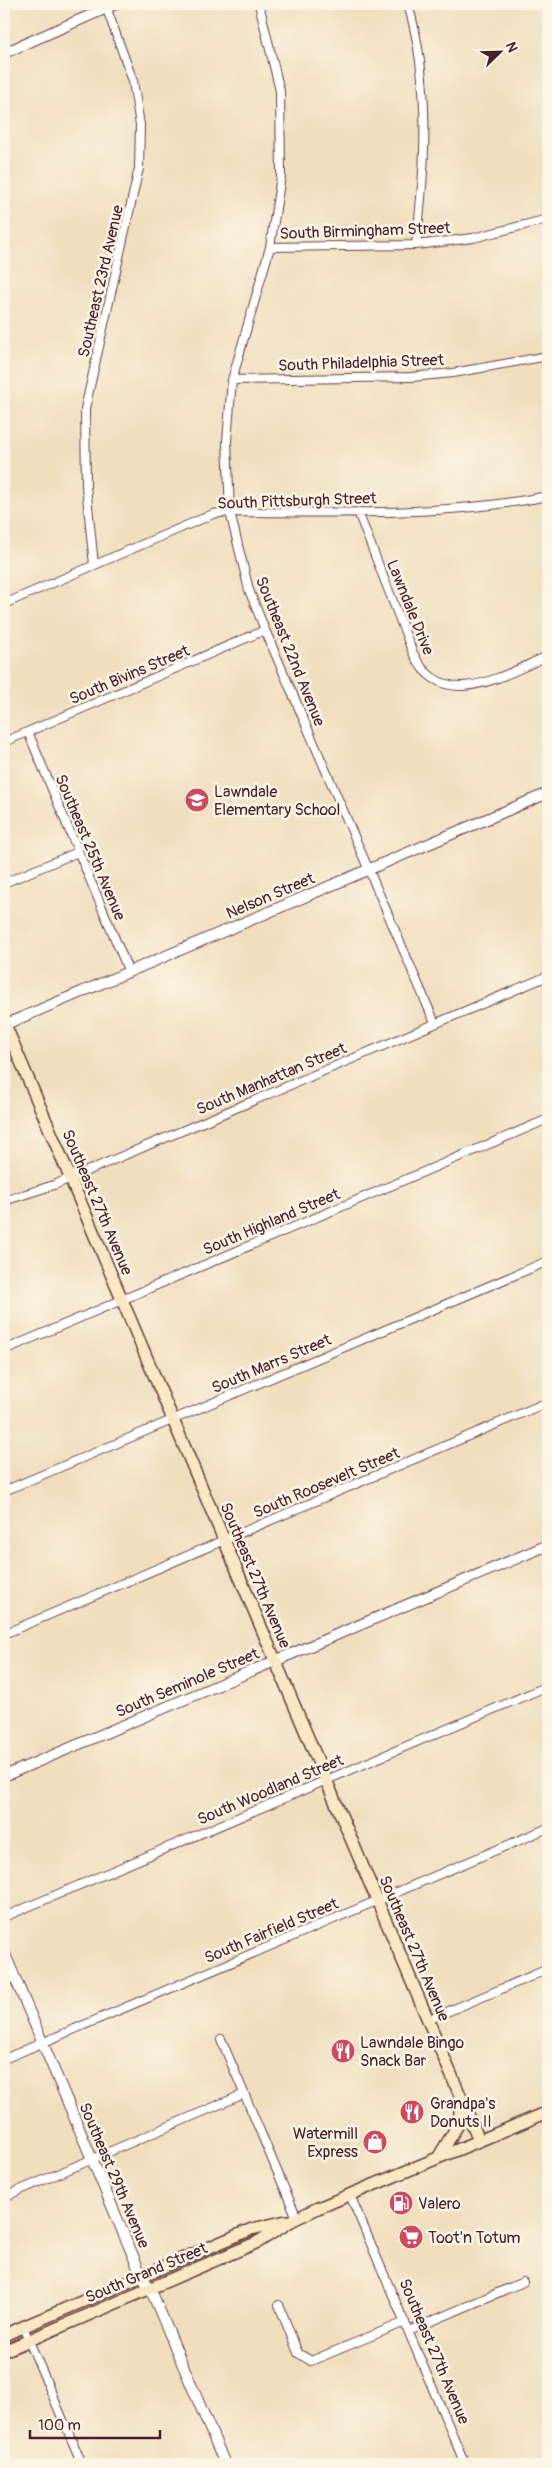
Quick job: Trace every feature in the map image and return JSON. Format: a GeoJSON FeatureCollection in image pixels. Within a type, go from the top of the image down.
{"type":"FeatureCollection","features":[{"type":"Feature","properties":{"kind":"main road","name":"Southeast 27th Avenue"},"geometry":{"type":"LineString","coordinates":[[4,1024],[479,2140]]}},
{"type":"Feature","properties":{"kind":"main road"},"geometry":{"type":"LineString","coordinates":[[438,2158],[459,2123],[461,2099]]}},
{"type":"Feature","properties":{"kind":"main road","name":"South Grand Street"},"geometry":{"type":"LineString","coordinates":[[4,2351],[258,2242],[297,2218],[548,2112]]}},
{"type":"Feature","properties":{"kind":"main road","name":"South Grand Street"},"geometry":{"type":"LineString","coordinates":[[4,2335],[252,2229],[297,2218]]}},
{"type":"Feature","properties":{"kind":"street","name":"Southeast 22nd Avenue"},"geometry":{"type":"LineString","coordinates":[[259,4],[280,91],[281,176],[270,247],[232,380],[227,441],[230,512],[249,590],[265,630],[435,1023]]}},
{"type":"Feature","properties":{"kind":"street"},"geometry":{"type":"LineString","coordinates":[[408,4],[419,58],[425,109],[424,179],[416,245]]}},
{"type":"Feature","properties":{"kind":"street"},"geometry":{"type":"LineString","coordinates":[[4,53],[109,5]]}},
{"type":"Feature","properties":{"kind":"street","name":"Southeast 23rd Avenue"},"geometry":{"type":"LineString","coordinates":[[94,565],[86,486],[85,409],[139,168],[140,125],[133,81],[109,5]]}},
{"type":"Feature","properties":{"kind":"street","name":"South Birmingham Street"},"geometry":{"type":"LineString","coordinates":[[270,247],[416,245],[473,238],[548,219]]}},
{"type":"Feature","properties":{"kind":"street","name":"South Philadelphia Street"},"geometry":{"type":"LineString","coordinates":[[232,380],[411,377],[453,373],[548,356]]}},
{"type":"Feature","properties":{"kind":"street","name":"South Pittsburgh Street"},"geometry":{"type":"LineString","coordinates":[[4,604],[213,514],[230,512],[358,512],[478,507],[548,496]]}},
{"type":"Feature","properties":{"kind":"street","name":"Lawndale Drive"},"geometry":{"type":"LineString","coordinates":[[358,512],[413,653],[424,670],[434,679],[458,687],[471,687],[548,656]]}},
{"type":"Feature","properties":{"kind":"street","name":"South Bivins Street"},"geometry":{"type":"LineString","coordinates":[[4,742],[265,630]]}},
{"type":"Feature","properties":{"kind":"street","name":"Southeast 25th Avenue"},"geometry":{"type":"LineString","coordinates":[[28,732],[129,972]]}},
{"type":"Feature","properties":{"kind":"street","name":"Nelson Street"},"geometry":{"type":"LineString","coordinates":[[4,1024],[548,793]]}},
{"type":"Feature","properties":{"kind":"street"},"geometry":{"type":"LineString","coordinates":[[4,883],[78,852]]}},
{"type":"Feature","properties":{"kind":"street","name":"South Manhattan Street"},"geometry":{"type":"LineString","coordinates":[[4,1201],[35,1192],[70,1178],[548,976]]}},
{"type":"Feature","properties":{"kind":"street","name":"South Highland Street"},"geometry":{"type":"LineString","coordinates":[[4,1350],[548,1119]]}},
{"type":"Feature","properties":{"kind":"street","name":"South Marrs Street"},"geometry":{"type":"LineString","coordinates":[[4,1491],[548,1261]]}},
{"type":"Feature","properties":{"kind":"street","name":"South Roosevelt Street"},"geometry":{"type":"LineString","coordinates":[[4,1634],[548,1402]]}},
{"type":"Feature","properties":{"kind":"street","name":"South Seminole Street"},"geometry":{"type":"LineString","coordinates":[[4,1776],[548,1545]]}},
{"type":"Feature","properties":{"kind":"street","name":"South Woodland Street"},"geometry":{"type":"LineString","coordinates":[[4,1917],[548,1686]]}},
{"type":"Feature","properties":{"kind":"street","name":"South Fairfield Street"},"geometry":{"type":"LineString","coordinates":[[4,2059],[548,1828]]}},
{"type":"Feature","properties":{"kind":"street","name":"Southeast 29th Avenue"},"geometry":{"type":"LineString","coordinates":[[4,1952],[142,2277],[150,2288],[225,2464]]}},
{"type":"Feature","properties":{"kind":"street"},"geometry":{"type":"LineString","coordinates":[[428,2020],[548,1969]]}},
{"type":"Feature","properties":{"kind":"street"},"geometry":{"type":"LineString","coordinates":[[221,2039],[297,2218]]}},
{"type":"Feature","properties":{"kind":"street"},"geometry":{"type":"LineString","coordinates":[[4,2197],[244,2094]]}},
{"type":"Feature","properties":{"kind":"street","name":"Southeast 27th Avenue"},"geometry":{"type":"LineString","coordinates":[[350,2195],[465,2464]]}},
{"type":"Feature","properties":{"kind":"street"},"geometry":{"type":"LineString","coordinates":[[409,2331],[523,2282]]}},
{"type":"Feature","properties":{"kind":"street"},"geometry":{"type":"LineString","coordinates":[[279,2305],[298,2353],[311,2361],[405,2322]]}},
{"type":"Feature","properties":{"kind":"street"},"geometry":{"type":"LineString","coordinates":[[23,2327],[82,2464]]}},
{"type":"Feature","properties":{"kind":"place","name":"Lawndale Elementary School"},"geometry":{"type":"Point","coordinates":[197,800]}},
{"type":"Feature","properties":{"kind":"place","name":"Lawndale Bingo Snack Bar"},"geometry":{"type":"Point","coordinates":[343,2051]}},
{"type":"Feature","properties":{"kind":"place","name":"Grandpa's Donuts II"},"geometry":{"type":"Point","coordinates":[412,2112]}},
{"type":"Feature","properties":{"kind":"place","name":"Watermill Express"},"geometry":{"type":"Point","coordinates":[375,2142]}},
{"type":"Feature","properties":{"kind":"place","name":"Valero"},"geometry":{"type":"Point","coordinates":[401,2203]}},
{"type":"Feature","properties":{"kind":"place","name":"Toot'n Totum"},"geometry":{"type":"Point","coordinates":[411,2237]}}]}
